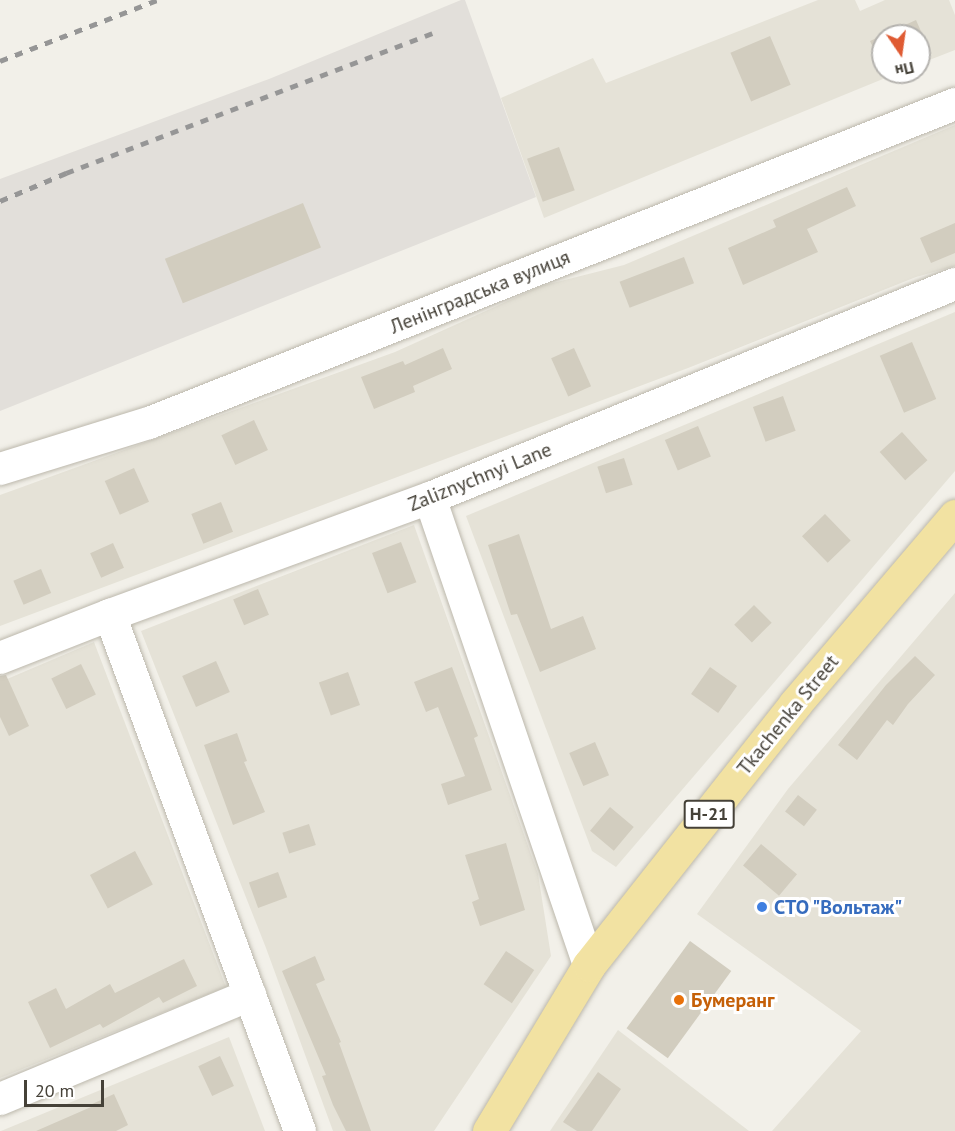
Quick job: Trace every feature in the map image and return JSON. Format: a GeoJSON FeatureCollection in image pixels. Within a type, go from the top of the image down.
{"type":"FeatureCollection","features":[{"type":"Feature","properties":{"kind":"main road","name":"Tkachenka Street"},"geometry":{"type":"LineString","coordinates":[[489,1131],[589,965],[795,704],[955,516]]}},
{"type":"Feature","properties":{"kind":"street","name":"Ленінградська вулиця"},"geometry":{"type":"LineString","coordinates":[[0,469],[149,423],[955,104]]}},
{"type":"Feature","properties":{"kind":"street","name":"Zaliznychnyi Lane"},"geometry":{"type":"LineString","coordinates":[[0,658],[110,615],[430,498],[955,284]]}},
{"type":"Feature","properties":{"kind":"street"},"geometry":{"type":"LineString","coordinates":[[430,498],[589,965]]}},
{"type":"Feature","properties":{"kind":"street"},"geometry":{"type":"LineString","coordinates":[[110,615],[300,1131]]}},
{"type":"Feature","properties":{"kind":"street"},"geometry":{"type":"LineString","coordinates":[[0,1099],[250,995]]}},
{"type":"Feature","properties":{"kind":"shaded area"},"geometry":{"type":"Polygon","coordinates":[[[465,0],[536,197],[0,411],[0,179],[269,79],[465,0]]]}},
{"type":"Feature","properties":{"kind":"shaded area"},"geometry":{"type":"Polygon","coordinates":[[[818,0],[855,0],[860,11],[885,0],[949,0],[955,15],[955,50],[931,59],[931,24],[871,24],[871,84],[544,218],[501,98],[593,58],[606,83],[818,0]]]}},
{"type":"Feature","properties":{"kind":"shaded area"},"geometry":{"type":"Polygon","coordinates":[[[955,125],[955,266],[916,277],[688,368],[0,626],[0,495],[395,352],[541,286],[624,265],[955,125]]]}},
{"type":"Feature","properties":{"kind":"shaded area"},"geometry":{"type":"Polygon","coordinates":[[[955,312],[955,471],[616,867],[592,851],[466,516],[955,312]]]}},
{"type":"Feature","properties":{"kind":"shaded area"},"geometry":{"type":"Polygon","coordinates":[[[414,525],[538,874],[551,956],[434,1131],[333,1131],[266,948],[141,631],[414,525]]]}},
{"type":"Feature","properties":{"kind":"shaded area"},"geometry":{"type":"Polygon","coordinates":[[[955,593],[955,1131],[772,1131],[861,1031],[697,914],[788,789],[955,593]]]}},
{"type":"Feature","properties":{"kind":"shaded area"},"geometry":{"type":"Polygon","coordinates":[[[94,642],[226,987],[0,1078],[0,682],[94,642]]]}},
{"type":"Feature","properties":{"kind":"shaded area"},"geometry":{"type":"Polygon","coordinates":[[[618,1030],[749,1131],[550,1131],[618,1030]]]}},
{"type":"Feature","properties":{"kind":"shaded area"},"geometry":{"type":"Polygon","coordinates":[[[229,1037],[265,1131],[1,1131],[229,1037]]]}},
{"type":"Feature","properties":{"kind":"building"},"geometry":{"type":"Polygon","coordinates":[[[770,36],[791,85],[751,102],[730,53],[770,36]]]}},
{"type":"Feature","properties":{"kind":"building"},"geometry":{"type":"Polygon","coordinates":[[[559,147],[575,190],[543,202],[527,159],[559,147]]]}},
{"type":"Feature","properties":{"kind":"building"},"geometry":{"type":"Polygon","coordinates":[[[847,187],[856,206],[807,229],[818,252],[743,285],[728,248],[776,227],[773,220],[847,187]]]}},
{"type":"Feature","properties":{"kind":"building"},"geometry":{"type":"Polygon","coordinates":[[[303,203],[321,248],[183,303],[165,259],[303,203]]]}},
{"type":"Feature","properties":{"kind":"building"},"geometry":{"type":"Polygon","coordinates":[[[955,223],[955,253],[931,263],[920,238],[955,223]]]}},
{"type":"Feature","properties":{"kind":"building"},"geometry":{"type":"Polygon","coordinates":[[[684,257],[694,283],[630,308],[620,282],[684,257]]]}},
{"type":"Feature","properties":{"kind":"building"},"geometry":{"type":"Polygon","coordinates":[[[912,342],[936,399],[904,413],[880,356],[912,342]]]}},
{"type":"Feature","properties":{"kind":"building"},"geometry":{"type":"Polygon","coordinates":[[[443,348],[452,369],[413,386],[415,392],[374,409],[361,377],[403,361],[405,365],[443,348]]]}},
{"type":"Feature","properties":{"kind":"building"},"geometry":{"type":"Polygon","coordinates":[[[574,348],[591,386],[568,397],[551,358],[574,348]]]}},
{"type":"Feature","properties":{"kind":"building"},"geometry":{"type":"Polygon","coordinates":[[[783,396],[796,431],[766,442],[753,407],[783,396]]]}},
{"type":"Feature","properties":{"kind":"building"},"geometry":{"type":"Polygon","coordinates":[[[254,420],[268,450],[235,465],[221,435],[254,420]]]}},
{"type":"Feature","properties":{"kind":"building"},"geometry":{"type":"Polygon","coordinates":[[[698,426],[711,456],[678,470],[665,440],[698,426]]]}},
{"type":"Feature","properties":{"kind":"building"},"geometry":{"type":"Polygon","coordinates":[[[902,432],[927,460],[905,480],[880,452],[902,432]]]}},
{"type":"Feature","properties":{"kind":"building"},"geometry":{"type":"Polygon","coordinates":[[[624,458],[633,485],[606,493],[597,467],[624,458]]]}},
{"type":"Feature","properties":{"kind":"building"},"geometry":{"type":"Polygon","coordinates":[[[134,468],[149,502],[120,515],[105,481],[134,468]]]}},
{"type":"Feature","properties":{"kind":"building"},"geometry":{"type":"Polygon","coordinates":[[[221,502],[233,532],[203,544],[191,514],[221,502]]]}},
{"type":"Feature","properties":{"kind":"building"},"geometry":{"type":"Polygon","coordinates":[[[825,514],[851,541],[828,563],[802,536],[825,514]]]}},
{"type":"Feature","properties":{"kind":"building"},"geometry":{"type":"Polygon","coordinates":[[[519,534],[551,629],[583,616],[596,649],[540,672],[517,614],[511,615],[488,545],[519,534]]]}},
{"type":"Feature","properties":{"kind":"building"},"geometry":{"type":"Polygon","coordinates":[[[401,542],[416,582],[387,593],[372,553],[401,542]]]}},
{"type":"Feature","properties":{"kind":"building"},"geometry":{"type":"Polygon","coordinates":[[[113,543],[124,568],[101,578],[90,553],[113,543]]]}},
{"type":"Feature","properties":{"kind":"building"},"geometry":{"type":"Polygon","coordinates":[[[41,569],[51,593],[24,605],[13,581],[41,569]]]}},
{"type":"Feature","properties":{"kind":"building"},"geometry":{"type":"Polygon","coordinates":[[[258,589],[269,615],[244,625],[233,600],[258,589]]]}},
{"type":"Feature","properties":{"kind":"building"},"geometry":{"type":"Polygon","coordinates":[[[754,605],[772,623],[752,642],[734,625],[754,605]]]}},
{"type":"Feature","properties":{"kind":"building"},"geometry":{"type":"Polygon","coordinates":[[[915,656],[935,675],[908,704],[893,725],[887,720],[857,760],[838,745],[886,685],[915,656]]]}},
{"type":"Feature","properties":{"kind":"building"},"geometry":{"type":"Polygon","coordinates":[[[216,661],[230,692],[196,707],[182,676],[216,661]]]}},
{"type":"Feature","properties":{"kind":"building"},"geometry":{"type":"Polygon","coordinates":[[[81,664],[96,695],[66,709],[51,678],[81,664]]]}},
{"type":"Feature","properties":{"kind":"building"},"geometry":{"type":"Polygon","coordinates":[[[452,667],[478,736],[474,738],[492,790],[448,805],[441,784],[465,776],[438,707],[426,712],[414,682],[452,667]]]}},
{"type":"Feature","properties":{"kind":"building"},"geometry":{"type":"Polygon","coordinates":[[[710,667],[737,686],[718,713],[691,694],[710,667]]]}},
{"type":"Feature","properties":{"kind":"building"},"geometry":{"type":"Polygon","coordinates":[[[348,672],[360,705],[331,715],[319,683],[348,672]]]}},
{"type":"Feature","properties":{"kind":"building"},"geometry":{"type":"Polygon","coordinates":[[[6,675],[29,726],[9,736],[0,717],[0,676],[6,675]]]}},
{"type":"Feature","properties":{"kind":"building"},"geometry":{"type":"Polygon","coordinates":[[[237,733],[247,761],[244,762],[265,812],[233,825],[204,745],[237,733]]]}},
{"type":"Feature","properties":{"kind":"building"},"geometry":{"type":"Polygon","coordinates":[[[595,742],[609,775],[583,786],[569,753],[595,742]]]}},
{"type":"Feature","properties":{"kind":"building"},"geometry":{"type":"Polygon","coordinates":[[[798,795],[817,810],[804,826],[785,812],[798,795]]]}},
{"type":"Feature","properties":{"kind":"building"},"geometry":{"type":"Polygon","coordinates":[[[610,807],[634,827],[614,851],[590,831],[610,807]]]}},
{"type":"Feature","properties":{"kind":"building"},"geometry":{"type":"Polygon","coordinates":[[[309,824],[316,845],[289,854],[282,833],[309,824]]]}},
{"type":"Feature","properties":{"kind":"building"},"geometry":{"type":"Polygon","coordinates":[[[506,843],[525,910],[480,926],[472,902],[479,899],[465,855],[506,843]]]}},
{"type":"Feature","properties":{"kind":"building"},"geometry":{"type":"Polygon","coordinates":[[[761,844],[797,874],[779,896],[743,865],[761,844]]]}},
{"type":"Feature","properties":{"kind":"building"},"geometry":{"type":"Polygon","coordinates":[[[135,851],[153,885],[108,908],[90,875],[135,851]]]}},
{"type":"Feature","properties":{"kind":"building"},"geometry":{"type":"Polygon","coordinates":[[[278,872],[287,897],[258,908],[249,883],[278,872]]]}},
{"type":"Feature","properties":{"kind":"building","name":"Бумеранг"},"geometry":{"type":"Polygon","coordinates":[[[690,941],[731,971],[668,1058],[627,1028],[690,941]]]}},
{"type":"Feature","properties":{"kind":"building"},"geometry":{"type":"Polygon","coordinates":[[[506,951],[534,970],[512,1003],[484,984],[506,951]]]}},
{"type":"Feature","properties":{"kind":"building"},"geometry":{"type":"Polygon","coordinates":[[[315,956],[325,980],[316,984],[341,1042],[339,1043],[371,1131],[346,1131],[333,1105],[322,1076],[326,1075],[282,971],[315,956]]]}},
{"type":"Feature","properties":{"kind":"building"},"geometry":{"type":"Polygon","coordinates":[[[184,959],[197,986],[163,1003],[159,997],[103,1028],[100,1024],[50,1048],[28,1002],[56,988],[66,1009],[110,984],[115,993],[184,959]]]}},
{"type":"Feature","properties":{"kind":"building"},"geometry":{"type":"Polygon","coordinates":[[[220,1056],[234,1086],[212,1096],[198,1066],[220,1056]]]}},
{"type":"Feature","properties":{"kind":"building"},"geometry":{"type":"Polygon","coordinates":[[[598,1072],[621,1089],[592,1131],[577,1131],[563,1122],[598,1072]]]}},
{"type":"Feature","properties":{"kind":"building"},"geometry":{"type":"Polygon","coordinates":[[[114,1094],[128,1125],[116,1131],[36,1131],[91,1107],[90,1105],[114,1094]]]}},
{"type":"Feature","properties":{"kind":"railway"},"geometry":{"type":"LineString","coordinates":[[0,61],[157,0]]}},
{"type":"Feature","properties":{"kind":"railway"},"geometry":{"type":"LineString","coordinates":[[0,201],[66,173],[436,32]]}},
{"type":"Feature","properties":{"kind":"place","name":"СТО \"Вольтаж\""},"geometry":{"type":"Point","coordinates":[762,907]}},
{"type":"Feature","properties":{"kind":"place","name":"Бумеранг"},"geometry":{"type":"Point","coordinates":[679,1000]}}]}
